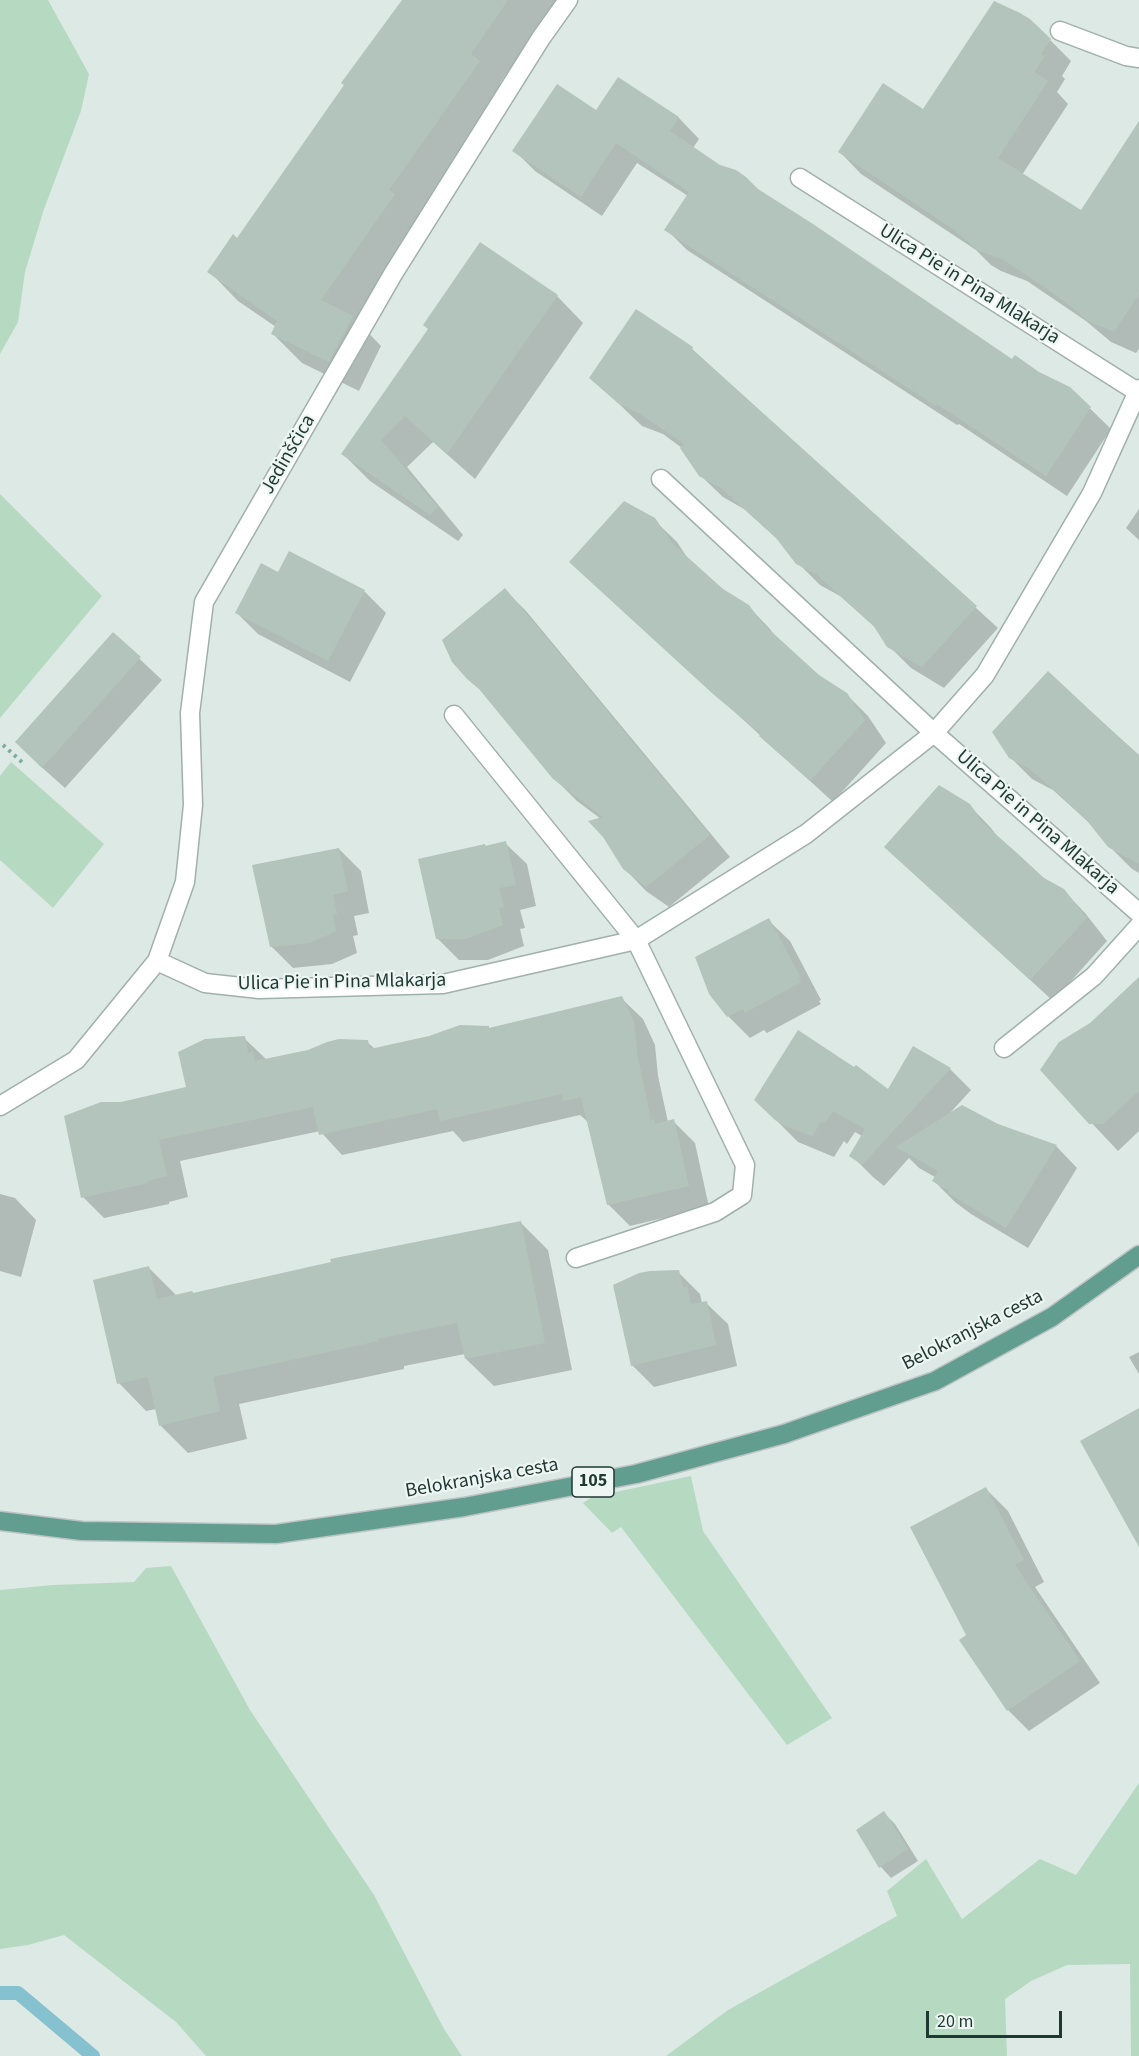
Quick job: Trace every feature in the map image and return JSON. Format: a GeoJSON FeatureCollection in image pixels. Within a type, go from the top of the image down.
{"type":"FeatureCollection","features":[{"type":"Feature","properties":{"kind":"main road","name":"Belokranjska cesta"},"geometry":{"type":"LineString","coordinates":[[0,1521],[82,1531],[276,1534],[464,1508],[636,1474],[784,1434],[935,1381],[1052,1317],[1139,1255]]}},
{"type":"Feature","properties":{"kind":"street","name":"Jedinščica"},"geometry":{"type":"LineString","coordinates":[[0,1106],[76,1060],[157,961],[185,882],[193,804],[190,713],[204,602],[393,274],[541,38],[568,0]]}},
{"type":"Feature","properties":{"kind":"street"},"geometry":{"type":"LineString","coordinates":[[1060,31],[1126,56],[1139,58]]}},
{"type":"Feature","properties":{"kind":"street","name":"Ulica Pie in Pina Mlakarja"},"geometry":{"type":"LineString","coordinates":[[157,961],[205,983],[259,989],[443,984],[636,940],[806,834],[934,733],[985,675],[1092,493],[1138,391],[800,178]]}},
{"type":"Feature","properties":{"kind":"street","name":"Ulica Pie in Pina Mlakarja"},"geometry":{"type":"LineString","coordinates":[[661,479],[934,733],[1139,913]]}},
{"type":"Feature","properties":{"kind":"street"},"geometry":{"type":"LineString","coordinates":[[454,715],[636,940],[745,1165],[742,1195],[716,1212],[576,1258]]}},
{"type":"Feature","properties":{"kind":"street"},"geometry":{"type":"LineString","coordinates":[[1004,1048],[1094,976],[1139,926]]}},
{"type":"Feature","properties":{"kind":"path"},"geometry":{"type":"LineString","coordinates":[[3,745],[24,764]]}},
{"type":"Feature","properties":{"kind":"green space"},"geometry":{"type":"Polygon","coordinates":[[[0,0],[48,0],[89,74],[81,111],[44,209],[25,272],[18,322],[0,354],[0,0]]]}},
{"type":"Feature","properties":{"kind":"green space"},"geometry":{"type":"Polygon","coordinates":[[[0,494],[102,596],[0,718],[0,494]]]}},
{"type":"Feature","properties":{"kind":"green space"},"geometry":{"type":"Polygon","coordinates":[[[11,762],[104,844],[53,908],[0,860],[0,776],[11,762]]]}},
{"type":"Feature","properties":{"kind":"green space"},"geometry":{"type":"Polygon","coordinates":[[[691,1476],[703,1531],[832,1718],[787,1745],[621,1527],[612,1533],[583,1503],[592,1497],[691,1476]]]}},
{"type":"Feature","properties":{"kind":"green space"},"geometry":{"type":"Polygon","coordinates":[[[171,1566],[250,1710],[374,1895],[444,2029],[462,2056],[206,2056],[176,2022],[64,1935],[28,1945],[0,1949],[0,1590],[53,1585],[134,1582],[146,1568],[171,1566]]]}},
{"type":"Feature","properties":{"kind":"green space"},"geometry":{"type":"Polygon","coordinates":[[[1139,1783],[1139,2056],[1131,2056],[1130,1964],[1067,1965],[1031,1981],[1005,1999],[1007,2056],[666,2056],[728,2010],[897,1916],[887,1891],[926,1859],[962,1919],[1040,1859],[1076,1875],[1139,1783]]]}},
{"type":"Feature","properties":{"kind":"building"},"geometry":{"type":"Polygon","coordinates":[[[402,0],[508,0],[471,54],[480,61],[389,190],[395,194],[321,300],[353,316],[329,362],[271,334],[277,321],[207,272],[233,234],[237,238],[344,85],[341,83],[402,0]]]}},
{"type":"Feature","properties":{"kind":"building"},"geometry":{"type":"Polygon","coordinates":[[[994,1],[1030,19],[1051,39],[1041,54],[1045,56],[1034,72],[1048,81],[998,158],[1081,210],[1139,121],[1139,294],[1114,332],[1088,321],[1063,300],[1004,260],[977,250],[953,229],[838,152],[883,83],[923,109],[994,1]]]}},
{"type":"Feature","properties":{"kind":"building"},"geometry":{"type":"Polygon","coordinates":[[[618,77],[679,117],[670,131],[720,165],[736,170],[758,189],[1012,359],[1015,355],[1039,372],[1070,387],[1091,407],[1046,476],[664,230],[689,192],[616,143],[581,197],[512,151],[557,84],[596,110],[618,77]]]}},
{"type":"Feature","properties":{"kind":"building"},"geometry":{"type":"Polygon","coordinates":[[[480,242],[558,295],[447,454],[405,416],[381,440],[438,507],[430,515],[341,454],[428,329],[423,325],[480,242]]]}},
{"type":"Feature","properties":{"kind":"building"},"geometry":{"type":"Polygon","coordinates":[[[636,309],[693,347],[692,349],[977,606],[922,667],[887,647],[873,625],[816,574],[796,564],[776,538],[721,488],[699,476],[680,448],[684,444],[639,413],[619,404],[589,378],[636,309]]]}},
{"type":"Feature","properties":{"kind":"building"},"geometry":{"type":"Polygon","coordinates":[[[624,501],[655,518],[673,544],[723,589],[749,605],[762,623],[819,675],[847,693],[865,720],[810,781],[759,736],[761,734],[713,694],[569,562],[624,501]]]}},
{"type":"Feature","properties":{"kind":"building"},"geometry":{"type":"Polygon","coordinates":[[[289,551],[365,590],[328,661],[235,613],[261,563],[278,572],[289,551]]]}},
{"type":"Feature","properties":{"kind":"building"},"geometry":{"type":"Polygon","coordinates":[[[505,588],[710,835],[646,887],[623,869],[603,837],[588,821],[603,817],[553,779],[479,689],[452,662],[442,640],[505,588]]]}},
{"type":"Feature","properties":{"kind":"building"},"geometry":{"type":"Polygon","coordinates":[[[113,632],[141,657],[42,768],[15,742],[113,632]]]}},
{"type":"Feature","properties":{"kind":"building"},"geometry":{"type":"Polygon","coordinates":[[[1048,671],[1139,756],[1139,864],[1108,847],[1088,822],[1063,798],[1030,769],[1009,758],[992,732],[1048,671]]]}},
{"type":"Feature","properties":{"kind":"building"},"geometry":{"type":"Polygon","coordinates":[[[939,785],[970,804],[983,823],[1044,878],[1064,889],[1087,918],[1030,980],[884,847],[939,785]]]}},
{"type":"Feature","properties":{"kind":"building"},"geometry":{"type":"Polygon","coordinates":[[[506,841],[516,885],[499,888],[504,907],[499,908],[503,925],[466,939],[436,939],[418,859],[506,841]]]}},
{"type":"Feature","properties":{"kind":"building"},"geometry":{"type":"Polygon","coordinates":[[[339,848],[348,891],[333,895],[337,914],[333,914],[336,931],[310,943],[270,947],[252,865],[339,848]]]}},
{"type":"Feature","properties":{"kind":"building"},"geometry":{"type":"Polygon","coordinates":[[[769,918],[801,982],[745,1013],[743,1009],[727,1017],[709,994],[695,957],[769,918]]]}},
{"type":"Feature","properties":{"kind":"building"},"geometry":{"type":"Polygon","coordinates":[[[1139,977],[1139,1091],[1103,1124],[1089,1124],[1040,1070],[1059,1042],[1090,1023],[1139,977]]]}},
{"type":"Feature","properties":{"kind":"building"},"geometry":{"type":"Polygon","coordinates":[[[622,996],[634,1022],[637,1053],[651,1120],[654,1119],[655,1124],[674,1119],[689,1186],[607,1205],[581,1097],[563,1101],[562,1094],[440,1121],[437,1109],[319,1135],[313,1107],[159,1140],[167,1176],[148,1181],[148,1183],[81,1198],[64,1116],[101,1102],[121,1102],[186,1087],[178,1052],[205,1039],[245,1036],[248,1053],[253,1052],[255,1061],[308,1050],[339,1039],[368,1040],[370,1049],[429,1036],[460,1025],[489,1026],[489,1028],[622,996]]]}},
{"type":"Feature","properties":{"kind":"building"},"geometry":{"type":"Polygon","coordinates":[[[798,1030],[854,1067],[856,1065],[888,1089],[913,1046],[951,1068],[862,1165],[849,1156],[865,1129],[833,1111],[825,1123],[822,1121],[812,1136],[775,1120],[754,1100],[798,1030]]]}},
{"type":"Feature","properties":{"kind":"building"},"geometry":{"type":"Polygon","coordinates":[[[962,1105],[998,1124],[1057,1145],[1006,1228],[948,1193],[949,1191],[932,1181],[938,1171],[896,1147],[962,1105]]]}},
{"type":"Feature","properties":{"kind":"building"},"geometry":{"type":"Polygon","coordinates":[[[521,1221],[545,1343],[465,1359],[457,1323],[377,1339],[378,1341],[213,1377],[220,1411],[159,1426],[148,1377],[117,1384],[93,1280],[149,1266],[157,1299],[331,1262],[330,1259],[521,1221]]]}},
{"type":"Feature","properties":{"kind":"building"},"geometry":{"type":"Polygon","coordinates":[[[679,1270],[683,1287],[687,1286],[691,1304],[707,1301],[716,1345],[631,1366],[613,1285],[639,1273],[679,1270]]]}},
{"type":"Feature","properties":{"kind":"building"},"geometry":{"type":"Polygon","coordinates":[[[1139,1408],[1139,1547],[1080,1441],[1139,1408]]]}},
{"type":"Feature","properties":{"kind":"building"},"geometry":{"type":"Polygon","coordinates":[[[986,1487],[1024,1560],[1015,1565],[1080,1661],[1007,1711],[959,1640],[966,1635],[910,1527],[986,1487]]]}},
{"type":"Feature","properties":{"kind":"building"},"geometry":{"type":"Polygon","coordinates":[[[884,1811],[908,1849],[879,1868],[856,1830],[884,1811]]]}},
{"type":"Feature","properties":{"kind":"waterway"},"geometry":{"type":"LineString","coordinates":[[0,1993],[18,1993],[93,2056]]}}]}
